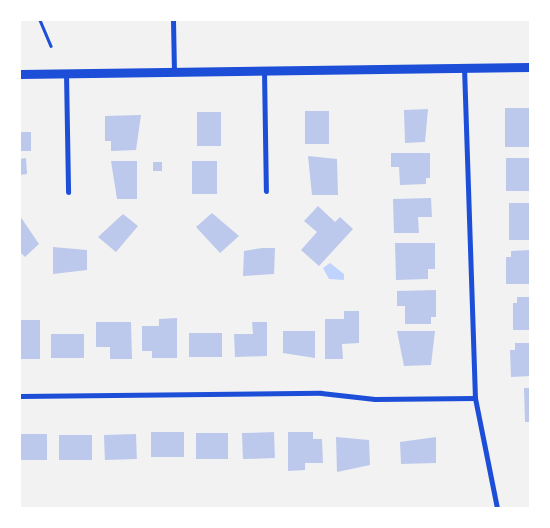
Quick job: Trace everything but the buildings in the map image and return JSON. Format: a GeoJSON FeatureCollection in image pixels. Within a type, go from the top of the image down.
{"type":"FeatureCollection","features":[{"type":"Feature","properties":{"kind":"street"},"geometry":{"type":"LineString","coordinates":[[173,20],[174,72]]}},
{"type":"Feature","properties":{"kind":"street"},"geometry":{"type":"LineString","coordinates":[[464,67],[475,398],[497,508]]}},
{"type":"Feature","properties":{"kind":"street"},"geometry":{"type":"LineString","coordinates":[[20,74],[530,67]]}},
{"type":"Feature","properties":{"kind":"street"},"geometry":{"type":"LineString","coordinates":[[264,70],[266,191]]}},
{"type":"Feature","properties":{"kind":"street"},"geometry":{"type":"LineString","coordinates":[[66,73],[68,192]]}},
{"type":"Feature","properties":{"kind":"street"},"geometry":{"type":"LineString","coordinates":[[20,396],[321,393],[375,399],[475,398]]}},
{"type":"Feature","properties":{"kind":"path"},"geometry":{"type":"LineString","coordinates":[[40,20],[51,46]]}},
{"type":"Feature","properties":{"kind":"water"},"geometry":{"type":"Polygon","coordinates":[[[330,263],[344,274],[344,280],[329,279],[323,268],[330,263]]]}}]}
